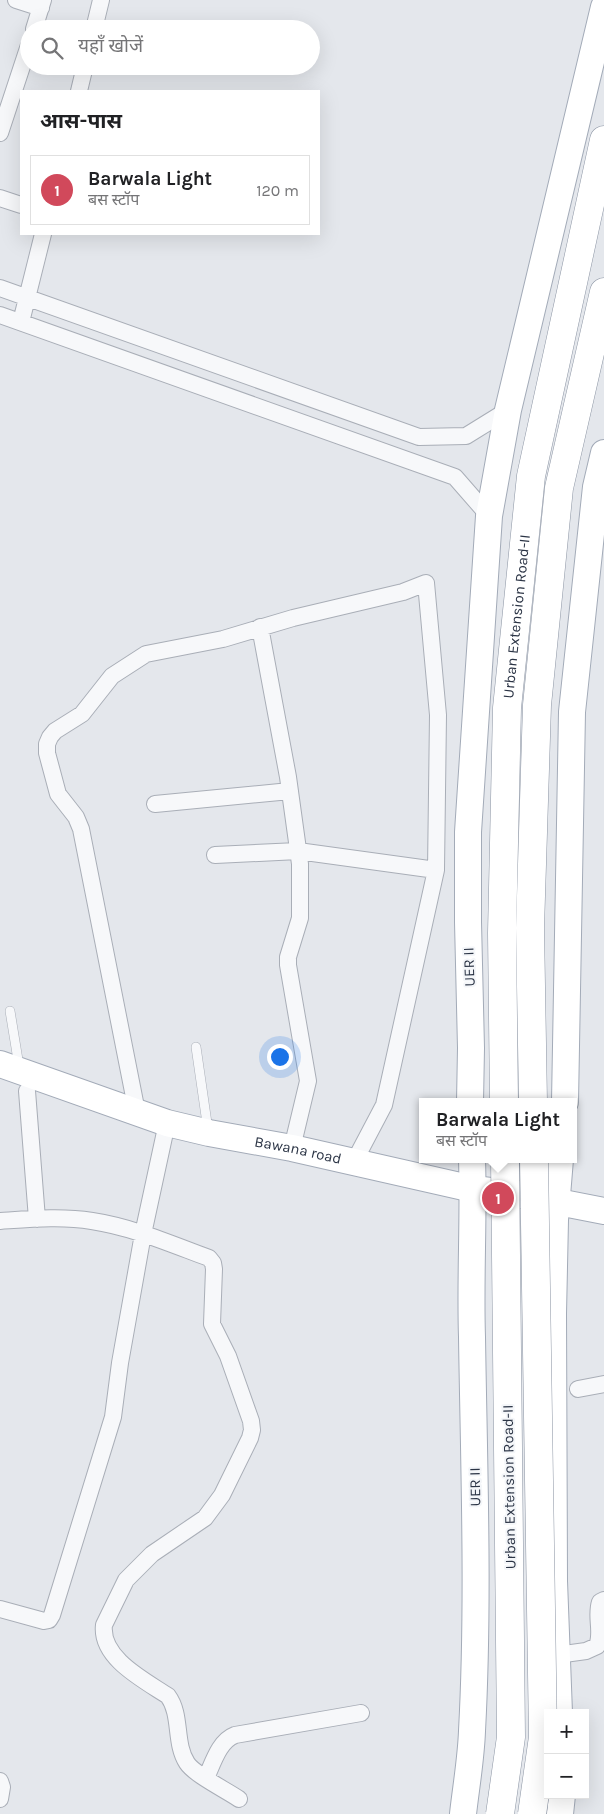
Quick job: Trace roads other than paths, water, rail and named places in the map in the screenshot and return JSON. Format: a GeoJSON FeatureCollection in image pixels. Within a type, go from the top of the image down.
{"type":"FeatureCollection","features":[{"type":"Feature","properties":{"kind":"highway","name":"Urban Extension Road-II"},"geometry":{"type":"LineString","coordinates":[[504,1098],[502,933],[507,708],[531,476],[604,140]]}},
{"type":"Feature","properties":{"kind":"highway","name":"Urban Extension Road-II"},"geometry":{"type":"LineString","coordinates":[[533,1098],[530,928],[536,705],[559,488],[604,292]]}},
{"type":"Feature","properties":{"kind":"highway","name":"Urban Extension Road-II"},"geometry":{"type":"LineString","coordinates":[[500,1814],[512,1737],[505,1163]]}},
{"type":"Feature","properties":{"kind":"highway","name":"Urban Extension Road-II"},"geometry":{"type":"LineString","coordinates":[[532,1814],[543,1737],[534,1163]]}},
{"type":"Feature","properties":{"kind":"main road","name":"UER II"},"geometry":{"type":"LineString","coordinates":[[470,1098],[468,832],[489,516],[508,410],[604,7]]}},
{"type":"Feature","properties":{"kind":"main road"},"geometry":{"type":"LineString","coordinates":[[565,1098],[572,712],[596,487],[604,453]]}},
{"type":"Feature","properties":{"kind":"main road","name":"Bawana road"},"geometry":{"type":"LineString","coordinates":[[12,1077],[137,1112],[165,1130],[209,1133],[292,1148],[354,1162],[474,1198]]}},
{"type":"Feature","properties":{"kind":"main road","name":"Bawana road"},"geometry":{"type":"LineString","coordinates":[[12,1077],[165,1130],[474,1198],[517,1194],[604,1230]]}},
{"type":"Feature","properties":{"kind":"main road","name":"UER II"},"geometry":{"type":"LineString","coordinates":[[463,1814],[472,1733],[476,1562],[471,1258],[474,1198],[472,1163]]}},
{"type":"Feature","properties":{"kind":"main road"},"geometry":{"type":"LineString","coordinates":[[559,1709],[554,1581],[553,1314],[556,1211],[560,1163]]}},
{"type":"Feature","properties":{"kind":"main road","name":"Bawana road"},"geometry":{"type":"LineString","coordinates":[[556,1211],[604,1211]]}},
{"type":"Feature","properties":{"kind":"main road"},"geometry":{"type":"LineString","coordinates":[[560,1814],[562,1799]]}},
{"type":"Feature","properties":{"kind":"street"},"geometry":{"type":"LineString","coordinates":[[16,0],[42,4],[37,20]]}},
{"type":"Feature","properties":{"kind":"street"},"geometry":{"type":"LineString","coordinates":[[96,20],[101,0]]}},
{"type":"Feature","properties":{"kind":"street"},"geometry":{"type":"LineString","coordinates":[[0,133],[20,72]]}},
{"type":"Feature","properties":{"kind":"street"},"geometry":{"type":"LineString","coordinates":[[79,90],[83,75]]}},
{"type":"Feature","properties":{"kind":"street"},"geometry":{"type":"LineString","coordinates":[[0,198],[20,206]]}},
{"type":"Feature","properties":{"kind":"street"},"geometry":{"type":"LineString","coordinates":[[21,322],[43,235]]}},
{"type":"Feature","properties":{"kind":"street"},"geometry":{"type":"LineString","coordinates":[[0,288],[420,437],[466,436],[508,410]]}},
{"type":"Feature","properties":{"kind":"street"},"geometry":{"type":"LineString","coordinates":[[0,315],[455,477],[489,516]]}},
{"type":"Feature","properties":{"kind":"street"},"geometry":{"type":"LineString","coordinates":[[137,1112],[81,829],[76,817],[58,794],[47,753],[47,744],[50,737],[55,731],[82,714],[112,676],[137,659],[159,651],[223,639],[260,627],[403,592],[426,583],[438,714],[436,870],[384,1105],[354,1162]]}},
{"type":"Feature","properties":{"kind":"street"},"geometry":{"type":"LineString","coordinates":[[260,627],[290,790],[298,851],[300,918],[288,957],[288,965],[308,1081],[292,1148]]}},
{"type":"Feature","properties":{"kind":"street"},"geometry":{"type":"LineString","coordinates":[[155,804],[290,790]]}},
{"type":"Feature","properties":{"kind":"street"},"geometry":{"type":"LineString","coordinates":[[215,855],[298,851],[436,870]]}},
{"type":"Feature","properties":{"kind":"street"},"geometry":{"type":"LineString","coordinates":[[12,1077],[37,1219]]}},
{"type":"Feature","properties":{"kind":"street"},"geometry":{"type":"LineString","coordinates":[[0,1609],[44,1621],[49,1620],[52,1615],[112,1417],[143,1234],[165,1130]]}},
{"type":"Feature","properties":{"kind":"street"},"geometry":{"type":"LineString","coordinates":[[0,1221],[37,1219],[92,1221],[143,1234],[209,1258],[213,1263],[212,1324],[228,1356],[251,1421],[252,1430],[250,1438],[222,1495],[205,1518],[152,1554],[126,1580],[104,1625],[103,1633],[105,1640],[118,1660],[168,1696],[174,1708],[182,1754],[188,1765],[239,1799]]}},
{"type":"Feature","properties":{"kind":"street"},"geometry":{"type":"LineString","coordinates":[[578,1389],[604,1384]]}},
{"type":"Feature","properties":{"kind":"street"},"geometry":{"type":"LineString","coordinates":[[557,1654],[586,1651],[597,1646],[600,1640],[597,1610],[600,1602],[604,1600]]}},
{"type":"Feature","properties":{"kind":"street"},"geometry":{"type":"LineString","coordinates":[[206,1778],[224,1743],[228,1738],[235,1735],[361,1713]]}},
{"type":"Feature","properties":{"kind":"street"},"geometry":{"type":"LineString","coordinates":[[0,1781],[2,1786],[0,1799]]}},
{"type":"Feature","properties":{"kind":"lane"},"geometry":{"type":"LineString","coordinates":[[10,1011],[12,1077]]}},
{"type":"Feature","properties":{"kind":"lane"},"geometry":{"type":"LineString","coordinates":[[196,1046],[209,1133]]}},
{"type":"Feature","properties":{"kind":"place","name":"Barwala Light"},"geometry":{"type":"Point","coordinates":[498,1198]}}]}
